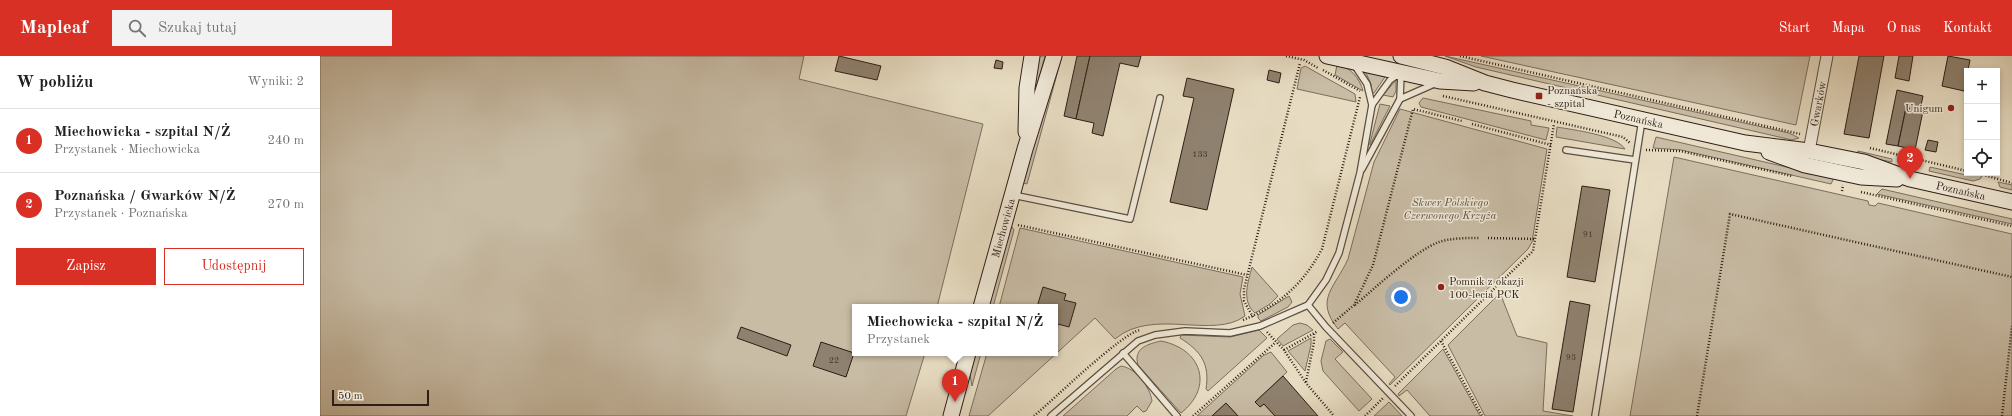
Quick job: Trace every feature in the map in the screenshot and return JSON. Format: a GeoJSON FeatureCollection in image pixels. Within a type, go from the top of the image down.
{"type":"FeatureCollection","features":[{"type":"Feature","properties":{"kind":"main road","name":"Miechowicka"},"geometry":{"type":"LineString","coordinates":[[1025,149],[1027,88],[1032,56]]}},
{"type":"Feature","properties":{"kind":"main road","name":"Miechowicka"},"geometry":{"type":"LineString","coordinates":[[982,304],[1025,149],[1054,56]]}},
{"type":"Feature","properties":{"kind":"main road","name":"Poznańska"},"geometry":{"type":"LineString","coordinates":[[1327,56],[1349,61],[1407,62],[1445,67],[1485,83],[1744,143],[1805,165],[1861,177],[1910,179]]}},
{"type":"Feature","properties":{"kind":"main road","name":"Poznańska"},"geometry":{"type":"LineString","coordinates":[[1407,62],[1441,89],[1485,83]]}},
{"type":"Feature","properties":{"kind":"main road","name":"Poznańska"},"geometry":{"type":"LineString","coordinates":[[1744,143],[1810,144],[1910,179],[2012,202]]}},
{"type":"Feature","properties":{"kind":"main road"},"geometry":{"type":"LineString","coordinates":[[951,416],[967,356]]}},
{"type":"Feature","properties":{"kind":"street","name":"Gwarków"},"geometry":{"type":"LineString","coordinates":[[1810,144],[1827,56]]}},
{"type":"Feature","properties":{"kind":"lane"},"geometry":{"type":"LineString","coordinates":[[1051,416],[1138,341],[1155,335],[1186,331],[1230,333],[1260,326],[1308,306],[1326,280],[1339,253],[1360,173],[1372,105],[1367,84],[1360,72],[1349,61]]}},
{"type":"Feature","properties":{"kind":"lane"},"geometry":{"type":"LineString","coordinates":[[1372,105],[1390,80],[1407,62]]}},
{"type":"Feature","properties":{"kind":"lane"},"geometry":{"type":"LineString","coordinates":[[1360,173],[1400,99],[1407,62]]}},
{"type":"Feature","properties":{"kind":"lane"},"geometry":{"type":"LineString","coordinates":[[1400,99],[1441,89]]}},
{"type":"Feature","properties":{"kind":"lane"},"geometry":{"type":"LineString","coordinates":[[1013,195],[1130,219],[1160,98]]}},
{"type":"Feature","properties":{"kind":"lane"},"geometry":{"type":"LineString","coordinates":[[1595,416],[1642,120]]}},
{"type":"Feature","properties":{"kind":"lane"},"geometry":{"type":"LineString","coordinates":[[1566,150],[1635,160]]}},
{"type":"Feature","properties":{"kind":"lane"},"geometry":{"type":"LineString","coordinates":[[1308,306],[1326,327],[1411,416]]}},
{"type":"Feature","properties":{"kind":"lane"},"geometry":{"type":"LineString","coordinates":[[1123,354],[1177,416]]}},
{"type":"Feature","properties":{"kind":"path"},"geometry":{"type":"LineString","coordinates":[[1286,56],[1304,60],[1371,97]]}},
{"type":"Feature","properties":{"kind":"path"},"geometry":{"type":"LineString","coordinates":[[1460,56],[1810,144]]}},
{"type":"Feature","properties":{"kind":"path"},"geometry":{"type":"LineString","coordinates":[[1300,63],[1247,275],[1244,289],[1244,301],[1252,316],[1284,350],[1306,383],[1334,416]]}},
{"type":"Feature","properties":{"kind":"path"},"geometry":{"type":"LineString","coordinates":[[1441,89],[1623,137],[1631,144],[1631,149],[1680,151],[1796,177]]}},
{"type":"Feature","properties":{"kind":"path"},"geometry":{"type":"LineString","coordinates":[[1238,322],[1261,313],[1293,289],[1310,270],[1322,249],[1361,95]]}},
{"type":"Feature","properties":{"kind":"path"},"geometry":{"type":"LineString","coordinates":[[1354,305],[1373,265],[1414,109],[1462,121]]}},
{"type":"Feature","properties":{"kind":"path"},"geometry":{"type":"LineString","coordinates":[[1472,124],[1551,144]]}},
{"type":"Feature","properties":{"kind":"path"},"geometry":{"type":"LineString","coordinates":[[1501,282],[1533,251],[1554,124]]}},
{"type":"Feature","properties":{"kind":"path"},"geometry":{"type":"LineString","coordinates":[[1864,147],[1964,170]]}},
{"type":"Feature","properties":{"kind":"path"},"geometry":{"type":"LineString","coordinates":[[1988,176],[2012,183]]}},
{"type":"Feature","properties":{"kind":"path"},"geometry":{"type":"LineString","coordinates":[[1839,187],[1851,190]]}},
{"type":"Feature","properties":{"kind":"path"},"geometry":{"type":"LineString","coordinates":[[1858,191],[2012,226]]}},
{"type":"Feature","properties":{"kind":"path"},"geometry":{"type":"LineString","coordinates":[[1697,416],[1730,214],[2012,277]]}},
{"type":"Feature","properties":{"kind":"path"},"geometry":{"type":"LineString","coordinates":[[1018,225],[1247,275]]}},
{"type":"Feature","properties":{"kind":"path"},"geometry":{"type":"LineString","coordinates":[[1284,350],[1336,322],[1354,305],[1425,249],[1440,242],[1464,238],[1479,238]]}},
{"type":"Feature","properties":{"kind":"path"},"geometry":{"type":"LineString","coordinates":[[1488,238],[1535,239]]}},
{"type":"Feature","properties":{"kind":"path"},"geometry":{"type":"LineString","coordinates":[[1365,416],[1496,287]]}},
{"type":"Feature","properties":{"kind":"path"},"geometry":{"type":"LineString","coordinates":[[2002,416],[2012,326]]}},
{"type":"Feature","properties":{"kind":"path"},"geometry":{"type":"LineString","coordinates":[[1034,416],[1115,345],[1134,331],[1141,329]]}},
{"type":"Feature","properties":{"kind":"path"},"geometry":{"type":"LineString","coordinates":[[1306,383],[1314,342],[1314,334]]}},
{"type":"Feature","properties":{"kind":"path"},"geometry":{"type":"LineString","coordinates":[[1441,341],[1482,416]]}},
{"type":"Feature","properties":{"kind":"path"},"geometry":{"type":"LineString","coordinates":[[1193,416],[1276,342]]}},
{"type":"Feature","properties":{"kind":"green space"},"geometry":{"type":"Polygon","coordinates":[[[320,56],[804,56],[799,79],[983,124],[938,304],[852,304],[852,356],[924,356],[906,416],[320,416],[320,56]]]}},
{"type":"Feature","properties":{"kind":"green space"},"geometry":{"type":"Polygon","coordinates":[[[1035,56],[1045,56],[1034,96],[1035,56]]]}},
{"type":"Feature","properties":{"kind":"green space"},"geometry":{"type":"Polygon","coordinates":[[[1059,56],[1062,56],[1027,184],[1023,183],[1059,56]]]}},
{"type":"Feature","properties":{"kind":"green space"},"geometry":{"type":"Polygon","coordinates":[[[1445,56],[1789,133],[1799,138],[1792,140],[1476,67],[1445,56]]]}},
{"type":"Feature","properties":{"kind":"green space"},"geometry":{"type":"Polygon","coordinates":[[[1481,56],[1810,56],[1796,125],[1481,56]]]}},
{"type":"Feature","properties":{"kind":"green space"},"geometry":{"type":"Polygon","coordinates":[[[1337,65],[1346,68],[1354,74],[1360,82],[1363,91],[1335,75],[1337,65]]]}},
{"type":"Feature","properties":{"kind":"green space"},"geometry":{"type":"Polygon","coordinates":[[[1305,66],[1355,94],[1356,102],[1297,89],[1301,68],[1305,66]]]}},
{"type":"Feature","properties":{"kind":"green space"},"geometry":{"type":"Polygon","coordinates":[[[1365,71],[1385,77],[1374,93],[1372,92],[1371,84],[1365,71]]]}},
{"type":"Feature","properties":{"kind":"green space"},"geometry":{"type":"Polygon","coordinates":[[[1396,80],[1396,91],[1393,97],[1383,95],[1396,80]]]}},
{"type":"Feature","properties":{"kind":"green space"},"geometry":{"type":"Polygon","coordinates":[[[1423,98],[1531,121],[1531,125],[1549,128],[1546,140],[1421,107],[1419,103],[1423,98]]]}},
{"type":"Feature","properties":{"kind":"green space"},"geometry":{"type":"Polygon","coordinates":[[[1380,104],[1390,106],[1370,145],[1370,143],[1380,104]]]}},
{"type":"Feature","properties":{"kind":"green space","name":"Skwer Polskiego Czerwonego Krzyża"},"geometry":{"type":"Polygon","coordinates":[[[1400,109],[1547,149],[1532,242],[1528,249],[1390,385],[1389,384],[1395,377],[1345,323],[1338,329],[1331,319],[1327,301],[1333,286],[1348,259],[1374,162],[1400,109]]]}},
{"type":"Feature","properties":{"kind":"green space"},"geometry":{"type":"Polygon","coordinates":[[[1557,127],[1604,137],[1620,144],[1625,149],[1556,137],[1557,127]]]}},
{"type":"Feature","properties":{"kind":"green space"},"geometry":{"type":"Polygon","coordinates":[[[1656,137],[1834,178],[1831,184],[1681,150],[1653,148],[1656,137]]]}},
{"type":"Feature","properties":{"kind":"green space"},"geometry":{"type":"Polygon","coordinates":[[[1858,151],[1892,159],[1892,162],[1856,155],[1858,151]]]}},
{"type":"Feature","properties":{"kind":"green space"},"geometry":{"type":"Polygon","coordinates":[[[1674,157],[1868,201],[1869,205],[1875,206],[1878,203],[2012,234],[2012,416],[1630,416],[1674,157]]]}},
{"type":"Feature","properties":{"kind":"green space"},"geometry":{"type":"Polygon","coordinates":[[[1930,167],[1964,175],[1964,176],[1982,176],[1980,179],[1973,181],[1929,171],[1930,167]]]}},
{"type":"Feature","properties":{"kind":"green space"},"geometry":{"type":"Polygon","coordinates":[[[1998,182],[2012,185],[2012,190],[2000,187],[1998,182]]]}},
{"type":"Feature","properties":{"kind":"green space"},"geometry":{"type":"Polygon","coordinates":[[[1882,189],[2012,219],[2012,224],[1877,194],[1882,189]]]}},
{"type":"Feature","properties":{"kind":"green space"},"geometry":{"type":"Polygon","coordinates":[[[1010,224],[1014,230],[994,304],[989,304],[1010,224]]]}},
{"type":"Feature","properties":{"kind":"green space"},"geometry":{"type":"Polygon","coordinates":[[[1020,228],[1243,277],[1240,294],[1245,316],[1232,323],[1217,325],[1147,325],[1130,330],[1115,339],[1095,318],[1058,352],[1058,304],[1000,304],[1020,228]]]}},
{"type":"Feature","properties":{"kind":"green space"},"geometry":{"type":"Polygon","coordinates":[[[1252,267],[1278,296],[1270,304],[1255,313],[1248,303],[1247,297],[1252,267]]]}},
{"type":"Feature","properties":{"kind":"green space"},"geometry":{"type":"Polygon","coordinates":[[[1500,293],[1517,336],[1547,343],[1543,411],[1573,416],[1485,416],[1448,345],[1500,293]]]}},
{"type":"Feature","properties":{"kind":"green space"},"geometry":{"type":"Polygon","coordinates":[[[1289,296],[1292,302],[1288,307],[1261,321],[1258,318],[1258,315],[1289,296]]]}},
{"type":"Feature","properties":{"kind":"green space"},"geometry":{"type":"Polygon","coordinates":[[[1300,323],[1307,325],[1313,330],[1283,346],[1277,339],[1293,325],[1300,323]]]}},
{"type":"Feature","properties":{"kind":"green space"},"geometry":{"type":"Polygon","coordinates":[[[1259,330],[1267,338],[1208,391],[1206,389],[1207,372],[1205,365],[1199,353],[1180,338],[1181,335],[1230,337],[1259,330]]]}},
{"type":"Feature","properties":{"kind":"green space"},"geometry":{"type":"Polygon","coordinates":[[[1311,338],[1311,345],[1305,371],[1288,351],[1311,338]]]}},
{"type":"Feature","properties":{"kind":"green space"},"geometry":{"type":"Polygon","coordinates":[[[1330,339],[1343,352],[1335,359],[1372,399],[1359,411],[1323,371],[1321,361],[1326,341],[1330,339]]]}},
{"type":"Feature","properties":{"kind":"green space"},"geometry":{"type":"Polygon","coordinates":[[[1161,341],[1175,345],[1186,352],[1194,360],[1199,370],[1200,381],[1198,392],[1191,403],[1181,413],[1138,365],[1137,359],[1140,351],[1147,345],[1161,341]]]}},
{"type":"Feature","properties":{"kind":"green space"},"geometry":{"type":"Polygon","coordinates":[[[1443,349],[1480,416],[1430,416],[1407,390],[1399,396],[1398,394],[1443,349]]]}},
{"type":"Feature","properties":{"kind":"green space"},"geometry":{"type":"Polygon","coordinates":[[[1271,352],[1287,372],[1255,402],[1260,407],[1264,404],[1275,416],[1238,416],[1226,403],[1212,416],[1197,416],[1264,355],[1271,352]]]}},
{"type":"Feature","properties":{"kind":"green space"},"geometry":{"type":"Polygon","coordinates":[[[974,356],[980,356],[972,386],[970,375],[974,356]]]}},
{"type":"Feature","properties":{"kind":"green space"},"geometry":{"type":"Polygon","coordinates":[[[986,356],[1054,356],[988,416],[969,416],[986,356]]]}},
{"type":"Feature","properties":{"kind":"green space"},"geometry":{"type":"Polygon","coordinates":[[[1121,366],[1132,370],[1145,384],[1152,401],[1146,411],[1143,412],[1137,406],[1127,416],[1063,416],[1116,369],[1121,366]]]}},
{"type":"Feature","properties":{"kind":"green space"},"geometry":{"type":"Polygon","coordinates":[[[1389,402],[1402,416],[1374,416],[1389,402]]]}},
{"type":"Feature","properties":{"kind":"building"},"geometry":{"type":"Polygon","coordinates":[[[839,56],[881,66],[877,80],[835,71],[839,56]]]}},
{"type":"Feature","properties":{"kind":"building"},"geometry":{"type":"Polygon","coordinates":[[[1077,56],[1090,56],[1076,119],[1064,116],[1077,56]]]}},
{"type":"Feature","properties":{"kind":"building"},"geometry":{"type":"Polygon","coordinates":[[[1090,56],[1141,56],[1138,67],[1120,63],[1103,136],[1092,133],[1094,123],[1076,119],[1090,56]]]}},
{"type":"Feature","properties":{"kind":"building"},"geometry":{"type":"Polygon","coordinates":[[[1859,56],[1884,56],[1869,138],[1844,134],[1859,56]]]}},
{"type":"Feature","properties":{"kind":"building"},"geometry":{"type":"Polygon","coordinates":[[[1899,56],[1913,56],[1909,81],[1895,78],[1899,56]]]}},
{"type":"Feature","properties":{"kind":"building"},"geometry":{"type":"Polygon","coordinates":[[[1948,56],[1970,60],[1968,68],[1964,68],[1964,91],[1942,86],[1948,56]]]}},
{"type":"Feature","properties":{"kind":"building"},"geometry":{"type":"Polygon","coordinates":[[[996,60],[1003,62],[1002,69],[994,68],[996,60]]]}},
{"type":"Feature","properties":{"kind":"building"},"geometry":{"type":"Polygon","coordinates":[[[1269,70],[1281,73],[1279,83],[1267,80],[1269,70]]]}},
{"type":"Feature","properties":{"kind":"building"},"geometry":{"type":"Polygon","coordinates":[[[1187,78],[1234,89],[1207,210],[1170,202],[1194,98],[1183,96],[1187,78]]]}},
{"type":"Feature","properties":{"kind":"building"},"geometry":{"type":"Polygon","coordinates":[[[1897,90],[1923,96],[1920,110],[1906,108],[1898,146],[1886,144],[1897,90]]]}},
{"type":"Feature","properties":{"kind":"building"},"geometry":{"type":"Polygon","coordinates":[[[1906,108],[1923,111],[1915,150],[1898,146],[1906,108]]]}},
{"type":"Feature","properties":{"kind":"building"},"geometry":{"type":"Polygon","coordinates":[[[1928,140],[1938,142],[1936,152],[1925,150],[1928,140]]]}},
{"type":"Feature","properties":{"kind":"building"},"geometry":{"type":"Polygon","coordinates":[[[1582,186],[1610,190],[1595,282],[1567,277],[1582,186]]]}},
{"type":"Feature","properties":{"kind":"building"},"geometry":{"type":"Polygon","coordinates":[[[1043,287],[1066,294],[1064,300],[1076,303],[1069,327],[1058,324],[1058,304],[1038,304],[1043,287]]]}},
{"type":"Feature","properties":{"kind":"building"},"geometry":{"type":"Polygon","coordinates":[[[1570,301],[1590,305],[1573,412],[1552,409],[1570,301]]]}},
{"type":"Feature","properties":{"kind":"building"},"geometry":{"type":"Polygon","coordinates":[[[741,327],[791,345],[787,356],[737,338],[741,327]]]}},
{"type":"Feature","properties":{"kind":"building"},"geometry":{"type":"Polygon","coordinates":[[[821,342],[852,352],[853,356],[846,377],[813,366],[821,342]]]}},
{"type":"Feature","properties":{"kind":"building"},"geometry":{"type":"Polygon","coordinates":[[[1283,376],[1318,416],[1275,416],[1264,404],[1260,407],[1255,402],[1283,376]]]}},
{"type":"Feature","properties":{"kind":"building"},"geometry":{"type":"Polygon","coordinates":[[[1226,403],[1238,416],[1212,416],[1226,403]]]}},
{"type":"Feature","properties":{"kind":"place","name":"Poznańska - szpital"},"geometry":{"type":"Point","coordinates":[1539,96]}},
{"type":"Feature","properties":{"kind":"place","name":"Unigum"},"geometry":{"type":"Point","coordinates":[1951,108]}},
{"type":"Feature","properties":{"kind":"place","name":"Poznańska / Gwarków N/Ż"},"geometry":{"type":"Point","coordinates":[1910,179]}},
{"type":"Feature","properties":{"kind":"place","name":"Pomnik z okazji 100-lecia PCK"},"geometry":{"type":"Point","coordinates":[1441,287]}},
{"type":"Feature","properties":{"kind":"place","name":"Miechowicka - szpital N/Ż"},"geometry":{"type":"Point","coordinates":[955,402]}}]}
